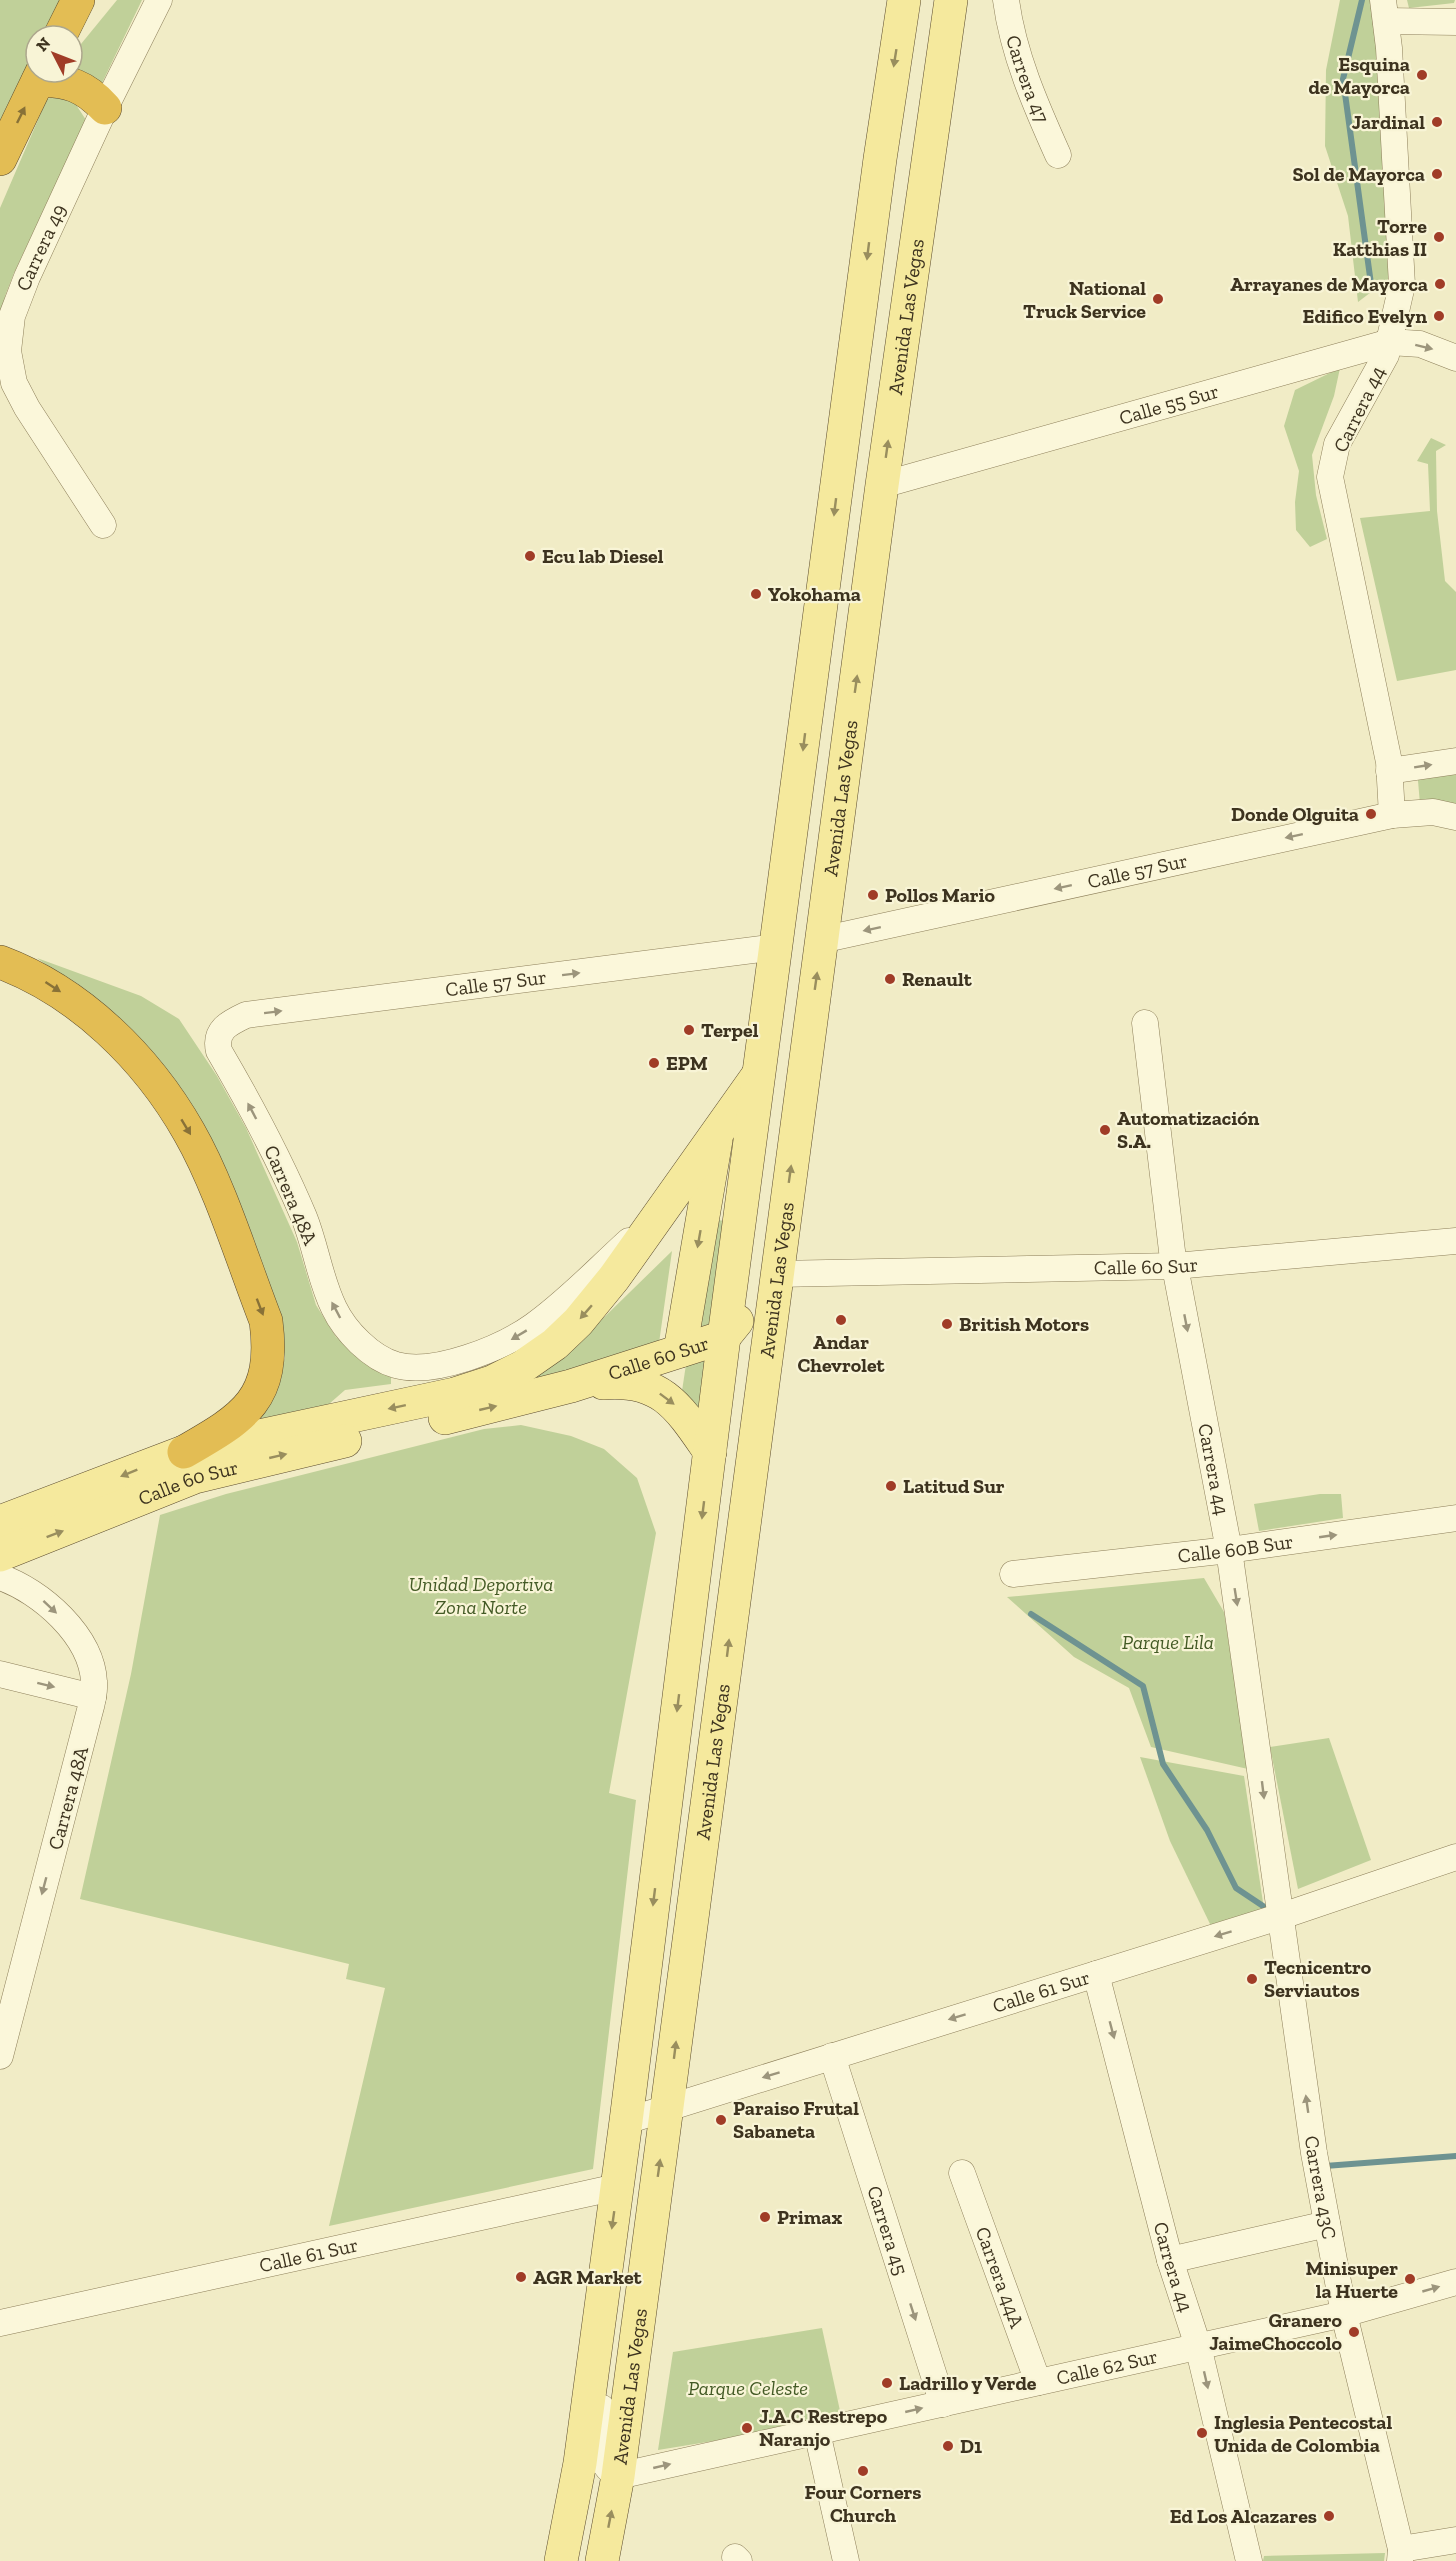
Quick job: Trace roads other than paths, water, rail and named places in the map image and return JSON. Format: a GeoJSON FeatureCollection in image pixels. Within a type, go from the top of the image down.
{"type":"FeatureCollection","features":[{"type":"Feature","properties":{"kind":"highway"},"geometry":{"type":"LineString","coordinates":[[0,159],[37,84]]}},
{"type":"Feature","properties":{"kind":"highway"},"geometry":{"type":"LineString","coordinates":[[73,84],[89,92],[105,108]]}},
{"type":"Feature","properties":{"kind":"highway"},"geometry":{"type":"LineString","coordinates":[[0,962],[42,980],[88,1013],[149,1073],[170,1102],[204,1162],[266,1321],[269,1349],[266,1375],[250,1407],[215,1434],[184,1452]]}},
{"type":"Feature","properties":{"kind":"main road","name":"Avenida Las Vegas"},"geometry":{"type":"LineString","coordinates":[[561,2561],[580,2463],[602,2303],[724,1337],[880,159],[904,0]]}},
{"type":"Feature","properties":{"kind":"main road","name":"Avenida Las Vegas"},"geometry":{"type":"LineString","coordinates":[[602,2561],[618,2476],[882,485],[951,0]]}},
{"type":"Feature","properties":{"kind":"main road","name":"Calle 60 Sur"},"geometry":{"type":"LineString","coordinates":[[0,1522],[184,1452],[436,1398],[492,1382],[522,1367],[578,1322],[614,1278],[658,1215],[697,1180],[717,1133],[761,1071]]}},
{"type":"Feature","properties":{"kind":"main road"},"geometry":{"type":"LineString","coordinates":[[697,1180],[740,1225],[776,1274]]}},
{"type":"Feature","properties":{"kind":"main road"},"geometry":{"type":"LineString","coordinates":[[680,1351],[697,1180]]}},
{"type":"Feature","properties":{"kind":"main road","name":"Calle 60 Sur"},"geometry":{"type":"LineString","coordinates":[[0,1555],[195,1477],[571,1386],[724,1337],[776,1274]]}},
{"type":"Feature","properties":{"kind":"main road"},"geometry":{"type":"LineString","coordinates":[[571,1386],[637,1382],[674,1404],[710,1452]]}},
{"type":"Feature","properties":{"kind":"main road"},"geometry":{"type":"LineString","coordinates":[[718,1385],[738,1387],[741,1392],[737,1452],[744,1526]]}},
{"type":"Feature","properties":{"kind":"street","name":"Carrera 49"},"geometry":{"type":"LineString","coordinates":[[103,525],[27,408],[15,383],[8,351],[12,316],[27,277],[105,108],[159,0]]}},
{"type":"Feature","properties":{"kind":"street","name":"Carrera 47"},"geometry":{"type":"LineString","coordinates":[[1006,0],[1009,21],[1023,66],[1038,110],[1058,155]]}},
{"type":"Feature","properties":{"kind":"street"},"geometry":{"type":"LineString","coordinates":[[1385,11],[1456,22]]}},
{"type":"Feature","properties":{"kind":"street","name":"Carrera 44"},"geometry":{"type":"LineString","coordinates":[[1385,11],[1402,285],[1390,342],[1378,370],[1337,444],[1330,477],[1389,771],[1392,815]]}},
{"type":"Feature","properties":{"kind":"street","name":"Calle 55 Sur"},"geometry":{"type":"LineString","coordinates":[[882,485],[1390,342],[1420,344],[1456,357]]}},
{"type":"Feature","properties":{"kind":"street"},"geometry":{"type":"LineString","coordinates":[[1389,771],[1456,761]]}},
{"type":"Feature","properties":{"kind":"street","name":"Calle 57 Sur"},"geometry":{"type":"LineString","coordinates":[[821,940],[1392,815],[1433,812],[1456,817]]}},
{"type":"Feature","properties":{"kind":"street","name":"Calle 57 Sur"},"geometry":{"type":"LineString","coordinates":[[220,1032],[229,1023],[246,1015],[706,958],[777,947]]}},
{"type":"Feature","properties":{"kind":"street","name":"Carrera 44"},"geometry":{"type":"LineString","coordinates":[[1145,1023],[1174,1266],[1229,1551],[1255,1723],[1279,1917]]}},
{"type":"Feature","properties":{"kind":"street","name":"Carrera 48A"},"geometry":{"type":"LineString","coordinates":[[220,1032],[217,1041],[219,1051],[285,1174],[304,1219],[334,1309],[352,1335],[374,1354]]}},
{"type":"Feature","properties":{"kind":"street","name":"Calle 60 Sur"},"geometry":{"type":"LineString","coordinates":[[374,1354],[395,1365],[413,1368],[459,1360],[499,1347],[535,1325],[658,1215]]}},
{"type":"Feature","properties":{"kind":"street","name":"Calle 60 Sur"},"geometry":{"type":"LineString","coordinates":[[776,1274],[1174,1266],[1456,1241]]}},
{"type":"Feature","properties":{"kind":"street","name":"Calle 60B Sur"},"geometry":{"type":"LineString","coordinates":[[1013,1574],[1229,1551],[1456,1518]]}},
{"type":"Feature","properties":{"kind":"street","name":"Carrera 48A"},"geometry":{"type":"LineString","coordinates":[[0,1577],[18,1583],[41,1598],[63,1619],[81,1644],[94,1682],[93,1697],[0,2056]]}},
{"type":"Feature","properties":{"kind":"street"},"geometry":{"type":"LineString","coordinates":[[0,1674],[93,1697]]}},
{"type":"Feature","properties":{"kind":"street","name":"Calle 61 Sur"},"geometry":{"type":"LineString","coordinates":[[626,2121],[1279,1917],[1456,1857]]}},
{"type":"Feature","properties":{"kind":"street","name":"Carrera 43C"},"geometry":{"type":"LineString","coordinates":[[1279,1917],[1314,2153],[1344,2314],[1400,2555]]}},
{"type":"Feature","properties":{"kind":"street","name":"Carrera 44"},"geometry":{"type":"LineString","coordinates":[[1096,1974],[1170,2260],[1198,2346],[1249,2561]]}},
{"type":"Feature","properties":{"kind":"street","name":"Carrera 45"},"geometry":{"type":"LineString","coordinates":[[832,2056],[942,2404]]}},
{"type":"Feature","properties":{"kind":"street","name":"Carrera 44A"},"geometry":{"type":"LineString","coordinates":[[962,2173],[1038,2382]]}},
{"type":"Feature","properties":{"kind":"street","name":"Calle 61 Sur"},"geometry":{"type":"LineString","coordinates":[[0,2324],[617,2187]]}},
{"type":"Feature","properties":{"kind":"street"},"geometry":{"type":"LineString","coordinates":[[1170,2260],[1327,2224]]}},
{"type":"Feature","properties":{"kind":"street","name":"Calle 62 Sur"},"geometry":{"type":"LineString","coordinates":[[618,2476],[1344,2314],[1456,2282]]}},
{"type":"Feature","properties":{"kind":"street"},"geometry":{"type":"LineString","coordinates":[[602,2303],[609,2346],[600,2448],[608,2471],[618,2476]]}},
{"type":"Feature","properties":{"kind":"street"},"geometry":{"type":"LineString","coordinates":[[817,2432],[846,2561]]}},
{"type":"Feature","properties":{"kind":"street"},"geometry":{"type":"LineString","coordinates":[[1400,2555],[1456,2540]]}},
{"type":"Feature","properties":{"kind":"waterway"},"geometry":{"type":"LineString","coordinates":[[1362,0],[1343,79],[1371,284]]}},
{"type":"Feature","properties":{"kind":"waterway"},"geometry":{"type":"LineString","coordinates":[[1031,1614],[1143,1686],[1163,1764],[1207,1830],[1236,1888],[1266,1908]]}},
{"type":"Feature","properties":{"kind":"waterway"},"geometry":{"type":"LineString","coordinates":[[1325,2166],[1456,2156]]}},
{"type":"Feature","properties":{"kind":"place","name":"Esquina de Mayorca"},"geometry":{"type":"Point","coordinates":[1422,75]}},
{"type":"Feature","properties":{"kind":"place","name":"Jardinal"},"geometry":{"type":"Point","coordinates":[1437,122]}},
{"type":"Feature","properties":{"kind":"place","name":"Sol de Mayorca"},"geometry":{"type":"Point","coordinates":[1437,174]}},
{"type":"Feature","properties":{"kind":"place","name":"Torre Katthias II"},"geometry":{"type":"Point","coordinates":[1439,237]}},
{"type":"Feature","properties":{"kind":"place","name":"Arrayanes de Mayorca"},"geometry":{"type":"Point","coordinates":[1440,284]}},
{"type":"Feature","properties":{"kind":"place","name":"National Truck Service"},"geometry":{"type":"Point","coordinates":[1158,299]}},
{"type":"Feature","properties":{"kind":"place","name":"Edifico Evelyn"},"geometry":{"type":"Point","coordinates":[1439,316]}},
{"type":"Feature","properties":{"kind":"place","name":"Ecu lab Diesel"},"geometry":{"type":"Point","coordinates":[530,556]}},
{"type":"Feature","properties":{"kind":"place","name":"Yokohama"},"geometry":{"type":"Point","coordinates":[756,594]}},
{"type":"Feature","properties":{"kind":"place","name":"Donde Olguita"},"geometry":{"type":"Point","coordinates":[1371,814]}},
{"type":"Feature","properties":{"kind":"place","name":"Pollos Mario"},"geometry":{"type":"Point","coordinates":[873,895]}},
{"type":"Feature","properties":{"kind":"place","name":"Renault"},"geometry":{"type":"Point","coordinates":[890,979]}},
{"type":"Feature","properties":{"kind":"place","name":"Terpel"},"geometry":{"type":"Point","coordinates":[689,1030]}},
{"type":"Feature","properties":{"kind":"place","name":"EPM"},"geometry":{"type":"Point","coordinates":[654,1063]}},
{"type":"Feature","properties":{"kind":"place","name":"Automatización S.A."},"geometry":{"type":"Point","coordinates":[1105,1130]}},
{"type":"Feature","properties":{"kind":"place","name":"Andar Chevrolet"},"geometry":{"type":"Point","coordinates":[841,1320]}},
{"type":"Feature","properties":{"kind":"place","name":"British Motors"},"geometry":{"type":"Point","coordinates":[947,1324]}},
{"type":"Feature","properties":{"kind":"place","name":"Latitud Sur"},"geometry":{"type":"Point","coordinates":[891,1486]}},
{"type":"Feature","properties":{"kind":"place","name":"Tecnicentro Serviautos"},"geometry":{"type":"Point","coordinates":[1252,1979]}},
{"type":"Feature","properties":{"kind":"place","name":"Paraiso Frutal Sabaneta"},"geometry":{"type":"Point","coordinates":[721,2120]}},
{"type":"Feature","properties":{"kind":"place","name":"Primax"},"geometry":{"type":"Point","coordinates":[765,2217]}},
{"type":"Feature","properties":{"kind":"place","name":"AGR Market"},"geometry":{"type":"Point","coordinates":[521,2277]}},
{"type":"Feature","properties":{"kind":"place","name":"Minisuper la Huerte"},"geometry":{"type":"Point","coordinates":[1410,2279]}},
{"type":"Feature","properties":{"kind":"place","name":"Granero JaimeChoccolo"},"geometry":{"type":"Point","coordinates":[1354,2332]}},
{"type":"Feature","properties":{"kind":"place","name":"Ladrillo y Verde"},"geometry":{"type":"Point","coordinates":[887,2383]}},
{"type":"Feature","properties":{"kind":"place","name":"J.A.C Restrepo Naranjo"},"geometry":{"type":"Point","coordinates":[747,2428]}},
{"type":"Feature","properties":{"kind":"place","name":"Inglesia Pentecostal Unida de Colombia"},"geometry":{"type":"Point","coordinates":[1202,2433]}},
{"type":"Feature","properties":{"kind":"place","name":"D1"},"geometry":{"type":"Point","coordinates":[948,2446]}},
{"type":"Feature","properties":{"kind":"place","name":"Four Corners Church"},"geometry":{"type":"Point","coordinates":[863,2471]}},
{"type":"Feature","properties":{"kind":"place","name":"Ed Los Alcazares"},"geometry":{"type":"Point","coordinates":[1329,2516]}},
{"type":"Feature","properties":{"kind":"park label","name":"Unidad Deportiva Zona Norte"},"geometry":{"type":"Point","coordinates":[481,1596]}},
{"type":"Feature","properties":{"kind":"park label","name":"Parque Lila"},"geometry":{"type":"Point","coordinates":[1168,1642]}},
{"type":"Feature","properties":{"kind":"park label","name":"Parque Celeste"},"geometry":{"type":"Point","coordinates":[748,2388]}}]}
